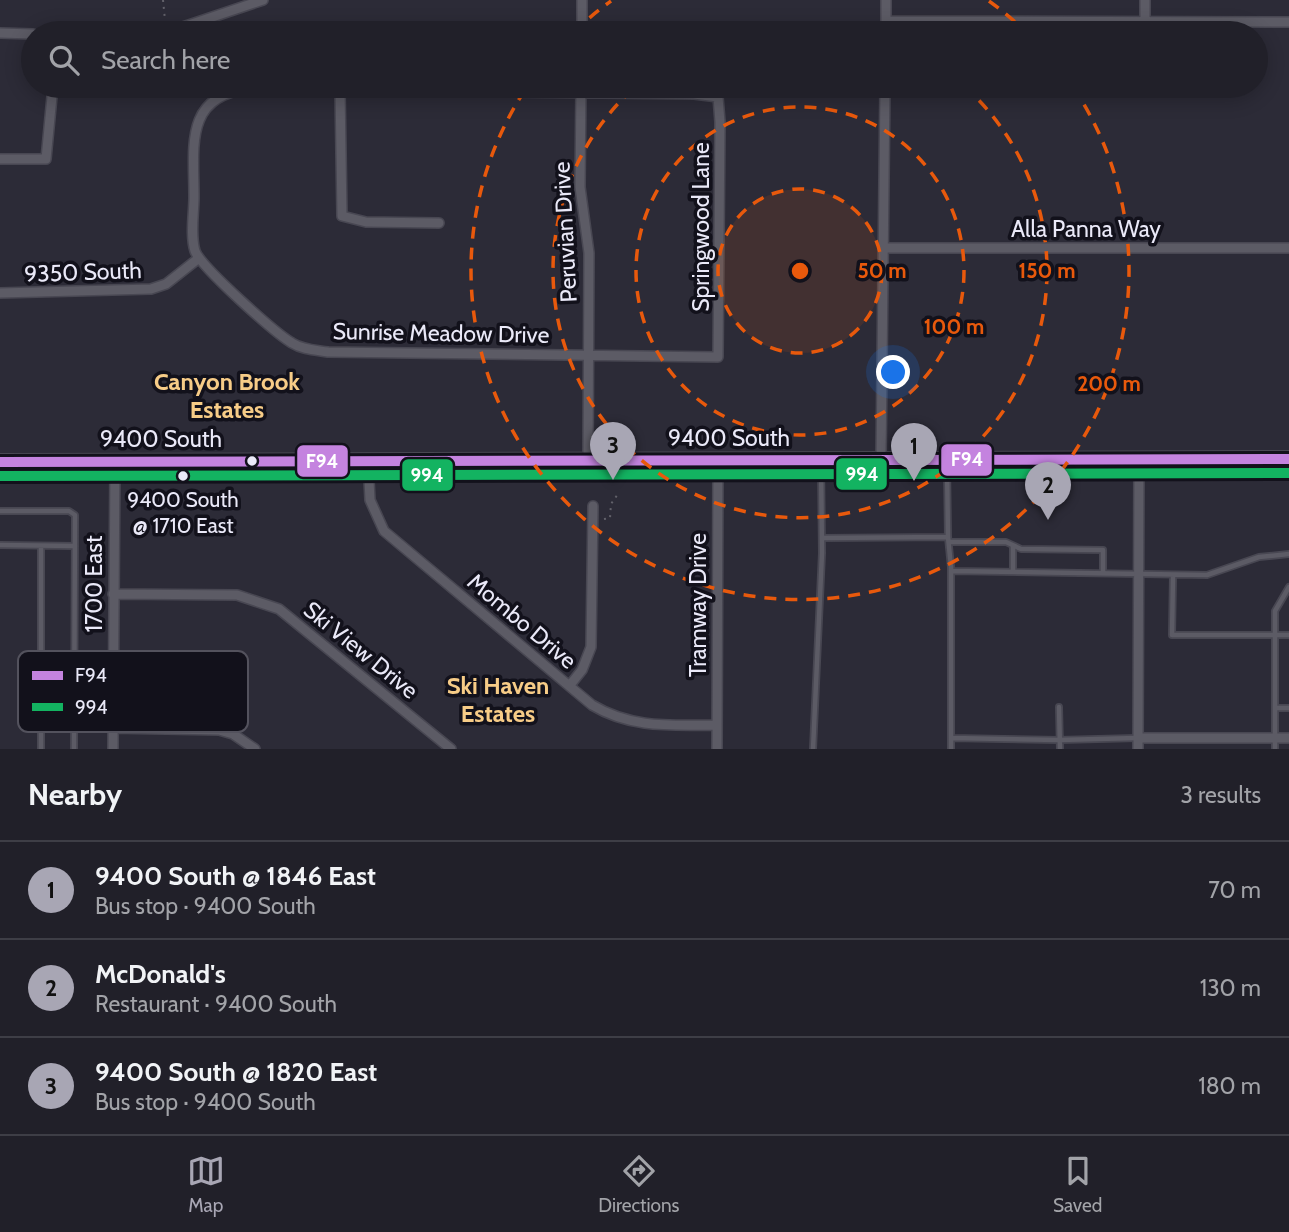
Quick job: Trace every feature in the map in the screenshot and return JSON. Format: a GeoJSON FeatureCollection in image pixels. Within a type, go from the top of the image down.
{"type":"FeatureCollection","features":[{"type":"Feature","properties":{"kind":"main road","name":"9400 South"},"geometry":{"type":"LineString","coordinates":[[0,462],[1289,459]]}},
{"type":"Feature","properties":{"kind":"street"},"geometry":{"type":"LineString","coordinates":[[201,21],[263,0]]}},
{"type":"Feature","properties":{"kind":"street"},"geometry":{"type":"LineString","coordinates":[[582,0],[582,21]]}},
{"type":"Feature","properties":{"kind":"street"},"geometry":{"type":"LineString","coordinates":[[886,0],[886,21]]}},
{"type":"Feature","properties":{"kind":"street"},"geometry":{"type":"LineString","coordinates":[[1145,0],[1145,21]]}},
{"type":"Feature","properties":{"kind":"street"},"geometry":{"type":"LineString","coordinates":[[1268,22],[1289,22]]}},
{"type":"Feature","properties":{"kind":"street"},"geometry":{"type":"LineString","coordinates":[[0,33],[21,34]]}},
{"type":"Feature","properties":{"kind":"street"},"geometry":{"type":"LineString","coordinates":[[0,159],[46,159],[52,98]]}},
{"type":"Feature","properties":{"kind":"street"},"geometry":{"type":"LineString","coordinates":[[199,258],[194,241],[194,146],[198,120],[206,107],[220,98]]}},
{"type":"Feature","properties":{"kind":"street"},"geometry":{"type":"LineString","coordinates":[[340,98],[342,216],[366,222],[439,223]]}},
{"type":"Feature","properties":{"kind":"street","name":"Peruvian Drive"},"geometry":{"type":"LineString","coordinates":[[581,98],[580,179],[589,253],[588,461]]}},
{"type":"Feature","properties":{"kind":"street","name":"Springwood Lane"},"geometry":{"type":"LineString","coordinates":[[718,98],[718,357]]}},
{"type":"Feature","properties":{"kind":"street"},"geometry":{"type":"LineString","coordinates":[[881,460],[885,98]]}},
{"type":"Feature","properties":{"kind":"street","name":"Alla Panna Way"},"geometry":{"type":"LineString","coordinates":[[883,248],[1289,248]]}},
{"type":"Feature","properties":{"kind":"street","name":"Sunrise Meadow Drive"},"geometry":{"type":"LineString","coordinates":[[199,258],[280,334],[294,344],[311,350],[718,357]]}},
{"type":"Feature","properties":{"kind":"street","name":"9350 South"},"geometry":{"type":"LineString","coordinates":[[0,293],[151,289],[166,284],[199,258]]}},
{"type":"Feature","properties":{"kind":"street"},"geometry":{"type":"LineString","coordinates":[[1138,749],[1139,459]]}},
{"type":"Feature","properties":{"kind":"street","name":"Mombo Drive"},"geometry":{"type":"LineString","coordinates":[[368,461],[370,500],[384,531],[592,705],[622,720],[655,725],[717,725]]}},
{"type":"Feature","properties":{"kind":"street","name":"Tramway Drive"},"geometry":{"type":"LineString","coordinates":[[717,749],[718,461]]}},
{"type":"Feature","properties":{"kind":"street","name":"1700 East"},"geometry":{"type":"LineString","coordinates":[[113,651],[115,462]]}},
{"type":"Feature","properties":{"kind":"street"},"geometry":{"type":"LineString","coordinates":[[570,685],[582,670],[591,647],[593,506]]}},
{"type":"Feature","properties":{"kind":"street","name":"Ski View Drive"},"geometry":{"type":"LineString","coordinates":[[113,594],[226,594],[279,609],[298,621],[451,749]]}},
{"type":"Feature","properties":{"kind":"street"},"geometry":{"type":"LineString","coordinates":[[226,732],[256,749]]}},
{"type":"Feature","properties":{"kind":"street"},"geometry":{"type":"LineString","coordinates":[[1138,737],[1289,738]]}},
{"type":"Feature","properties":{"kind":"lane"},"geometry":{"type":"LineString","coordinates":[[947,460],[951,571],[951,749]]}},
{"type":"Feature","properties":{"kind":"lane"},"geometry":{"type":"LineString","coordinates":[[813,749],[822,538],[821,461]]}},
{"type":"Feature","properties":{"kind":"lane"},"geometry":{"type":"LineString","coordinates":[[0,511],[69,511],[75,516],[74,651]]}},
{"type":"Feature","properties":{"kind":"lane"},"geometry":{"type":"LineString","coordinates":[[822,538],[1006,542],[1021,549],[1103,550],[1103,573]]}},
{"type":"Feature","properties":{"kind":"lane"},"geometry":{"type":"LineString","coordinates":[[0,545],[75,546]]}},
{"type":"Feature","properties":{"kind":"lane"},"geometry":{"type":"LineString","coordinates":[[41,546],[41,651]]}},
{"type":"Feature","properties":{"kind":"lane"},"geometry":{"type":"LineString","coordinates":[[1013,546],[1013,572]]}},
{"type":"Feature","properties":{"kind":"lane"},"geometry":{"type":"LineString","coordinates":[[951,571],[1207,575],[1272,554],[1289,554]]}},
{"type":"Feature","properties":{"kind":"lane"},"geometry":{"type":"LineString","coordinates":[[1173,576],[1172,635],[1289,635]]}},
{"type":"Feature","properties":{"kind":"lane"},"geometry":{"type":"LineString","coordinates":[[1275,749],[1275,611],[1289,587]]}},
{"type":"Feature","properties":{"kind":"lane"},"geometry":{"type":"LineString","coordinates":[[1059,707],[1060,749]]}},
{"type":"Feature","properties":{"kind":"lane"},"geometry":{"type":"LineString","coordinates":[[1275,708],[1289,708]]}},
{"type":"Feature","properties":{"kind":"lane"},"geometry":{"type":"LineString","coordinates":[[951,738],[1059,740],[1138,737]]}},
{"type":"Feature","properties":{"kind":"lane"},"geometry":{"type":"LineString","coordinates":[[1206,738],[1207,749]]}},
{"type":"Feature","properties":{"kind":"path"},"geometry":{"type":"LineString","coordinates":[[163,0],[165,20]]}},
{"type":"Feature","properties":{"kind":"path"},"geometry":{"type":"LineString","coordinates":[[603,519],[610,518],[611,504],[618,494]]}},
{"type":"Feature","properties":{"kind":"transit line","name":"F94"},"geometry":{"type":"LineString","coordinates":[[0,462],[1289,459]]}},
{"type":"Feature","properties":{"kind":"transit line","name":"994"},"geometry":{"type":"LineString","coordinates":[[0,476],[1289,473]]}},
{"type":"Feature","properties":{"kind":"place","name":"9400 South @ 1710 East"},"geometry":{"type":"Point","coordinates":[183,476]}},
{"type":"Feature","properties":{"kind":"place","name":"9400 South @ 1820 East"},"geometry":{"type":"Point","coordinates":[613,480]}},
{"type":"Feature","properties":{"kind":"place","name":"9400 South @ 1846 East"},"geometry":{"type":"Point","coordinates":[914,481]}},
{"type":"Feature","properties":{"kind":"place","name":"McDonald's"},"geometry":{"type":"Point","coordinates":[1048,520]}},
{"type":"Feature","properties":{"kind":"district","name":"Canyon Brook Estates"},"geometry":{"type":"Point","coordinates":[227,395]}},
{"type":"Feature","properties":{"kind":"district","name":"Ski Haven Estates"},"geometry":{"type":"Point","coordinates":[498,699]}}]}
